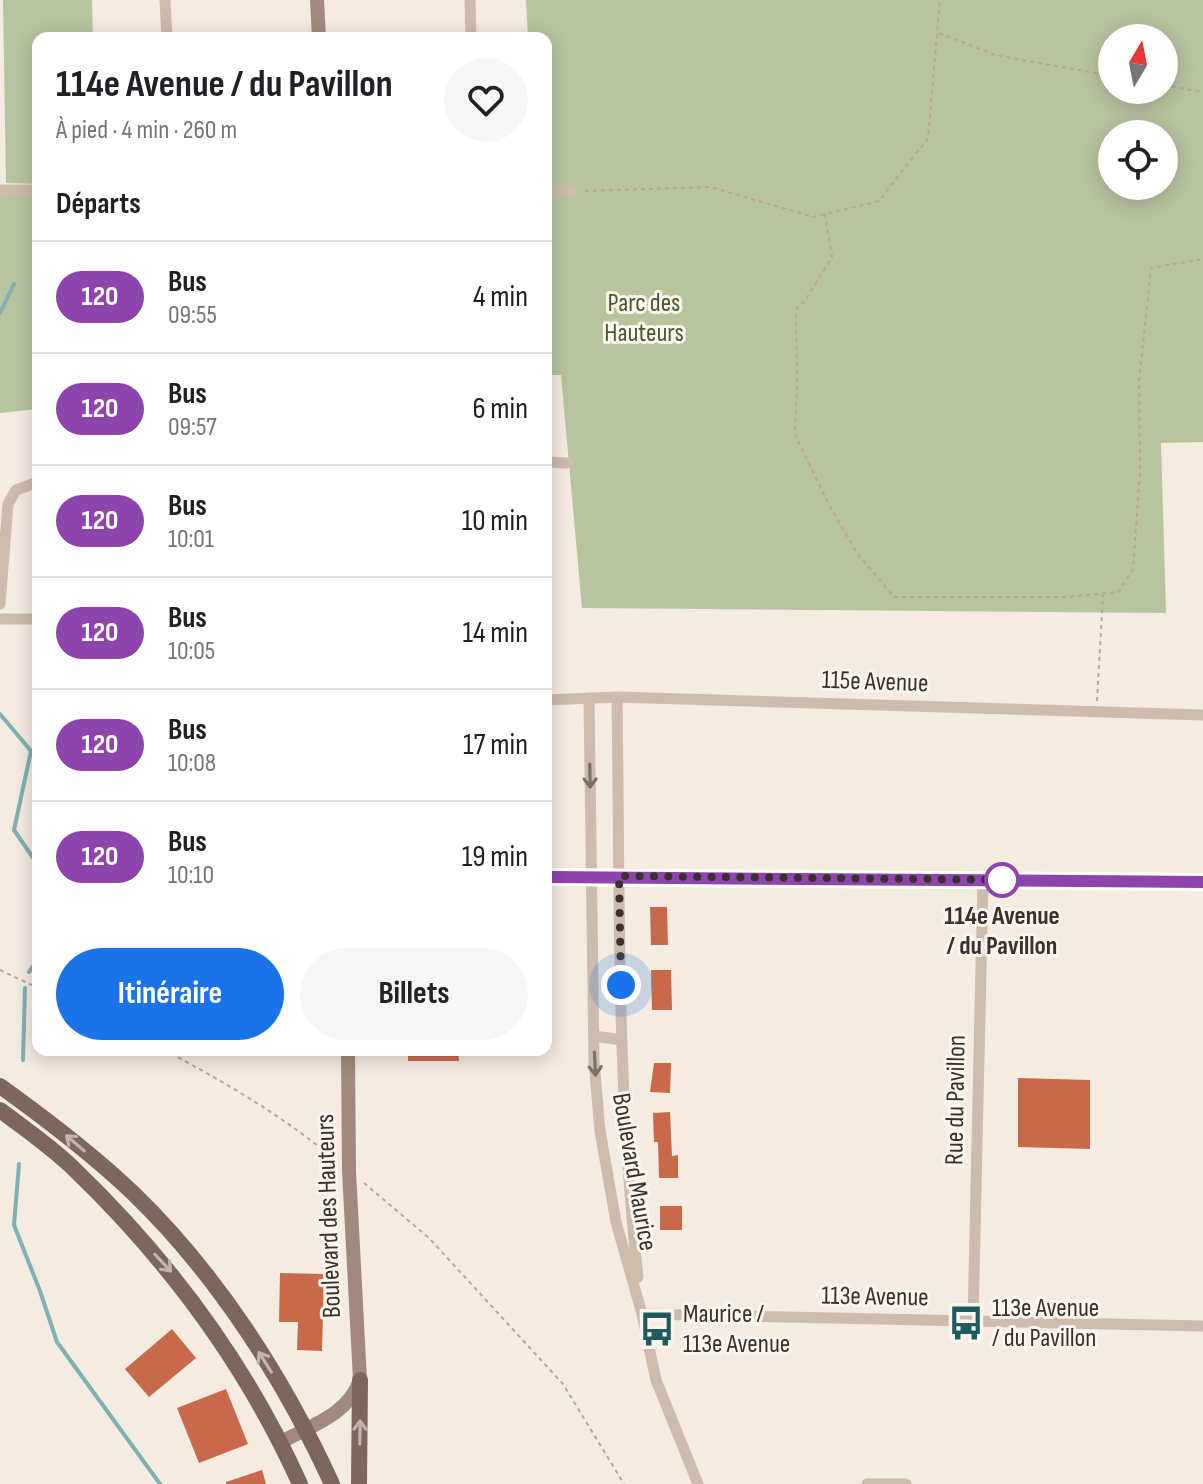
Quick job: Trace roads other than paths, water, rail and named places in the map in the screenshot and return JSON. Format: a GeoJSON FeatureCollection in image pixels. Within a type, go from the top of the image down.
{"type":"FeatureCollection","features":[{"type":"Feature","properties":{"kind":"main road"},"geometry":{"type":"LineString","coordinates":[[317,0],[319,32]]}},
{"type":"Feature","properties":{"kind":"main road","name":"Boulevard des Hauteurs"},"geometry":{"type":"LineString","coordinates":[[348,1056],[349,1171],[360,1380]]}},
{"type":"Feature","properties":{"kind":"main road"},"geometry":{"type":"LineString","coordinates":[[2,1091],[66,1136],[134,1194],[184,1249],[237,1318],[307,1428],[332,1484]]}},
{"type":"Feature","properties":{"kind":"main road"},"geometry":{"type":"LineString","coordinates":[[0,1110],[72,1167],[170,1271],[215,1333],[281,1442],[300,1484]]}},
{"type":"Feature","properties":{"kind":"main road"},"geometry":{"type":"LineString","coordinates":[[281,1442],[346,1406],[360,1380]]}},
{"type":"Feature","properties":{"kind":"main road"},"geometry":{"type":"LineString","coordinates":[[359,1484],[360,1380]]}},
{"type":"Feature","properties":{"kind":"street"},"geometry":{"type":"LineString","coordinates":[[165,0],[167,32]]}},
{"type":"Feature","properties":{"kind":"street"},"geometry":{"type":"LineString","coordinates":[[470,0],[471,32]]}},
{"type":"Feature","properties":{"kind":"street"},"geometry":{"type":"LineString","coordinates":[[0,190],[32,190]]}},
{"type":"Feature","properties":{"kind":"street"},"geometry":{"type":"LineString","coordinates":[[552,191],[571,191]]}},
{"type":"Feature","properties":{"kind":"street"},"geometry":{"type":"LineString","coordinates":[[552,462],[567,463]]}},
{"type":"Feature","properties":{"kind":"street"},"geometry":{"type":"LineString","coordinates":[[0,604],[8,504],[16,490],[32,484]]}},
{"type":"Feature","properties":{"kind":"street"},"geometry":{"type":"LineString","coordinates":[[0,619],[32,619]]}},
{"type":"Feature","properties":{"kind":"street","name":"115e Avenue"},"geometry":{"type":"LineString","coordinates":[[552,700],[617,697],[1203,715]]}},
{"type":"Feature","properties":{"kind":"street","name":"Boulevard Maurice"},"geometry":{"type":"LineString","coordinates":[[617,697],[622,1040],[628,1194],[642,1314]]}},
{"type":"Feature","properties":{"kind":"street","name":"Boulevard Maurice"},"geometry":{"type":"LineString","coordinates":[[589,698],[594,1036],[600,1131],[616,1222],[642,1314],[656,1380],[698,1484]]}},
{"type":"Feature","properties":{"kind":"street"},"geometry":{"type":"LineString","coordinates":[[552,877],[1203,882]]}},
{"type":"Feature","properties":{"kind":"street","name":"Rue du Pavillon"},"geometry":{"type":"LineString","coordinates":[[973,1321],[983,880]]}},
{"type":"Feature","properties":{"kind":"street"},"geometry":{"type":"LineString","coordinates":[[594,1036],[622,1040]]}},
{"type":"Feature","properties":{"kind":"street","name":"113e Avenue"},"geometry":{"type":"LineString","coordinates":[[642,1314],[1203,1326]]}},
{"type":"Feature","properties":{"kind":"street"},"geometry":{"type":"LineString","coordinates":[[867,1484],[906,1484]]}},
{"type":"Feature","properties":{"kind":"waterway"},"geometry":{"type":"LineString","coordinates":[[0,313],[14,284]]}},
{"type":"Feature","properties":{"kind":"waterway"},"geometry":{"type":"LineString","coordinates":[[0,714],[31,751],[14,830],[32,856]]}},
{"type":"Feature","properties":{"kind":"waterway"},"geometry":{"type":"LineString","coordinates":[[29,972],[32,968]]}},
{"type":"Feature","properties":{"kind":"waterway"},"geometry":{"type":"LineString","coordinates":[[23,1060],[25,988]]}},
{"type":"Feature","properties":{"kind":"waterway"},"geometry":{"type":"LineString","coordinates":[[19,1164],[14,1225],[57,1342],[160,1484]]}},
{"type":"Feature","properties":{"kind":"place","name":"114e Avenue / du Pavillon"},"geometry":{"type":"Point","coordinates":[1002,880]}},
{"type":"Feature","properties":{"kind":"place","name":"113e Avenue / du Pavillon"},"geometry":{"type":"Point","coordinates":[966,1323]}},
{"type":"Feature","properties":{"kind":"place","name":"Maurice / 113e Avenue"},"geometry":{"type":"Point","coordinates":[657,1329]}},
{"type":"Feature","properties":{"kind":"park label","name":"Parc des Hauteurs"},"geometry":{"type":"Point","coordinates":[644,318]}}]}
